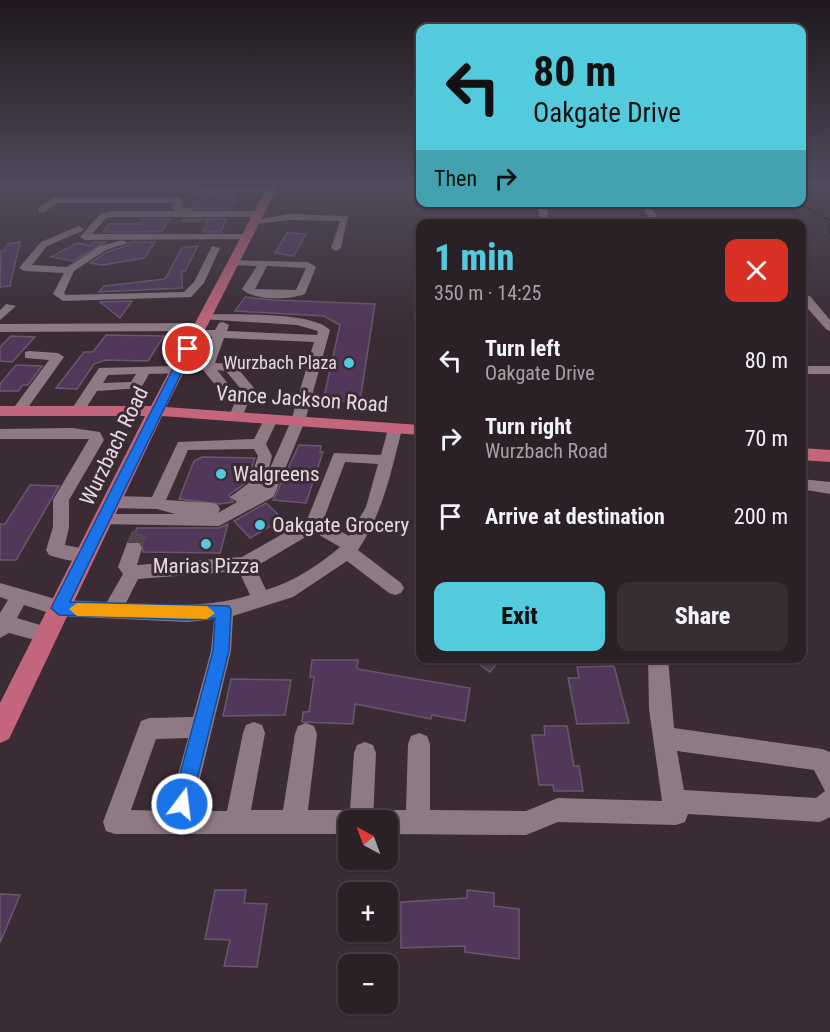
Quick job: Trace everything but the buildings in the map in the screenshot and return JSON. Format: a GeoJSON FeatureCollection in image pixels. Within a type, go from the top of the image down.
{"type":"FeatureCollection","features":[{"type":"Feature","properties":{"kind":"main road","name":"Wurzbach Road"},"geometry":{"type":"LineString","coordinates":[[0,730],[243,235]]}},
{"type":"Feature","properties":{"kind":"main road","name":"Vance Jackson Road"},"geometry":{"type":"LineString","coordinates":[[0,411],[156,411],[416,430]]}},
{"type":"Feature","properties":{"kind":"main road"},"geometry":{"type":"LineString","coordinates":[[806,454],[830,456]]}},
{"type":"Feature","properties":{"kind":"street"},"geometry":{"type":"LineString","coordinates":[[67,234],[44,244],[24,268],[69,270],[103,248],[119,243],[190,242],[215,248],[243,235]]}},
{"type":"Feature","properties":{"kind":"street"},"geometry":{"type":"LineString","coordinates":[[88,234],[85,237],[243,235]]}},
{"type":"Feature","properties":{"kind":"street"},"geometry":{"type":"LineString","coordinates":[[238,234],[243,235],[264,263]]}},
{"type":"Feature","properties":{"kind":"street"},"geometry":{"type":"LineString","coordinates":[[336,248],[340,234]]}},
{"type":"Feature","properties":{"kind":"street"},"geometry":{"type":"LineString","coordinates":[[69,270],[69,275],[58,294],[63,298],[187,295],[192,293],[202,278],[243,235]]}},
{"type":"Feature","properties":{"kind":"street"},"geometry":{"type":"LineString","coordinates":[[202,278],[215,248]]}},
{"type":"Feature","properties":{"kind":"street"},"geometry":{"type":"LineString","coordinates":[[264,263],[308,265],[311,267],[301,292],[292,295],[252,292],[248,289],[264,263]]}},
{"type":"Feature","properties":{"kind":"street"},"geometry":{"type":"LineString","coordinates":[[806,301],[830,327]]}},
{"type":"Feature","properties":{"kind":"street"},"geometry":{"type":"LineString","coordinates":[[0,318],[10,306]]}},
{"type":"Feature","properties":{"kind":"street"},"geometry":{"type":"LineString","coordinates":[[207,367],[218,333],[226,319]]}},
{"type":"Feature","properties":{"kind":"street"},"geometry":{"type":"LineString","coordinates":[[0,328],[200,326],[226,319],[312,324],[324,330],[298,421],[267,493],[219,520],[144,524],[102,520]]}},
{"type":"Feature","properties":{"kind":"street"},"geometry":{"type":"LineString","coordinates":[[200,326],[218,333],[321,339]]}},
{"type":"Feature","properties":{"kind":"street"},"geometry":{"type":"LineString","coordinates":[[19,410],[58,357],[29,355]]}},
{"type":"Feature","properties":{"kind":"street"},"geometry":{"type":"LineString","coordinates":[[78,410],[93,387],[136,385],[146,369],[207,367]]}},
{"type":"Feature","properties":{"kind":"street"},"geometry":{"type":"LineString","coordinates":[[207,367],[230,394],[244,396],[236,417]]}},
{"type":"Feature","properties":{"kind":"street"},"geometry":{"type":"LineString","coordinates":[[806,370],[830,370]]}},
{"type":"Feature","properties":{"kind":"street"},"geometry":{"type":"LineString","coordinates":[[259,444],[271,419]]}},
{"type":"Feature","properties":{"kind":"street"},"geometry":{"type":"LineString","coordinates":[[0,590],[59,608],[188,614],[224,610],[262,601],[303,584],[349,548],[363,530],[374,507],[395,429]]}},
{"type":"Feature","properties":{"kind":"street"},"geometry":{"type":"LineString","coordinates":[[0,434],[59,435],[76,432],[95,435],[98,440],[61,501],[61,526],[55,550],[85,555]]}},
{"type":"Feature","properties":{"kind":"street"},"geometry":{"type":"LineString","coordinates":[[111,502],[157,503],[175,508],[216,509],[256,486],[266,456],[259,444]]}},
{"type":"Feature","properties":{"kind":"street"},"geometry":{"type":"LineString","coordinates":[[157,503],[183,445],[259,444]]}},
{"type":"Feature","properties":{"kind":"street"},"geometry":{"type":"LineString","coordinates":[[133,548],[127,567],[133,572],[245,564],[314,524],[339,457],[387,460]]}},
{"type":"Feature","properties":{"kind":"street"},"geometry":{"type":"LineString","coordinates":[[806,485],[830,488]]}},
{"type":"Feature","properties":{"kind":"street"},"geometry":{"type":"LineString","coordinates":[[314,524],[349,548],[395,588]]}},
{"type":"Feature","properties":{"kind":"street"},"geometry":{"type":"LineString","coordinates":[[245,564],[262,601]]}},
{"type":"Feature","properties":{"kind":"street"},"geometry":{"type":"LineString","coordinates":[[112,610],[133,572]]}},
{"type":"Feature","properties":{"kind":"street"},"geometry":{"type":"LineString","coordinates":[[20,596],[2,627],[46,635]]}},
{"type":"Feature","properties":{"kind":"street"},"geometry":{"type":"LineString","coordinates":[[177,823],[221,651],[224,610]]}},
{"type":"Feature","properties":{"kind":"street"},"geometry":{"type":"LineString","coordinates":[[658,663],[660,709],[676,813]]}},
{"type":"Feature","properties":{"kind":"street"},"geometry":{"type":"LineString","coordinates":[[201,727],[149,729],[115,822],[338,822]]}},
{"type":"Feature","properties":{"kind":"street"},"geometry":{"type":"LineString","coordinates":[[237,822],[254,733]]}},
{"type":"Feature","properties":{"kind":"street"},"geometry":{"type":"LineString","coordinates":[[294,821],[306,734]]}},
{"type":"Feature","properties":{"kind":"street"},"geometry":{"type":"LineString","coordinates":[[664,738],[822,760],[830,782]]}},
{"type":"Feature","properties":{"kind":"street"},"geometry":{"type":"LineString","coordinates":[[418,822],[419,744]]}},
{"type":"Feature","properties":{"kind":"street"},"geometry":{"type":"LineString","coordinates":[[362,810],[365,753]]}},
{"type":"Feature","properties":{"kind":"street"},"geometry":{"type":"LineString","coordinates":[[676,813],[682,802],[820,810],[830,801]]}},
{"type":"Feature","properties":{"kind":"street"},"geometry":{"type":"LineString","coordinates":[[398,822],[526,824],[558,810],[676,813]]}},
{"type":"Feature","properties":{"kind":"tunnel"},"geometry":{"type":"LineString","coordinates":[[133,548],[142,528]]}},
{"type":"Feature","properties":{"kind":"slow traffic"},"geometry":{"type":"LineString","coordinates":[[77,609],[207,613]]}},
{"type":"Feature","properties":{"kind":"place","name":"Wurzbach Plaza"},"geometry":{"type":"Point","coordinates":[349,363]}},
{"type":"Feature","properties":{"kind":"place","name":"Walgreens"},"geometry":{"type":"Point","coordinates":[221,474]}},
{"type":"Feature","properties":{"kind":"place","name":"Oakgate Grocery"},"geometry":{"type":"Point","coordinates":[260,525]}},
{"type":"Feature","properties":{"kind":"place","name":"Marias Pizza"},"geometry":{"type":"Point","coordinates":[206,544]}},
{"type":"Feature","properties":{"kind":"route"},"geometry":{"type":"LineString","coordinates":[[182,804],[221,651],[224,610],[188,614],[59,608],[188,349]]}}]}
